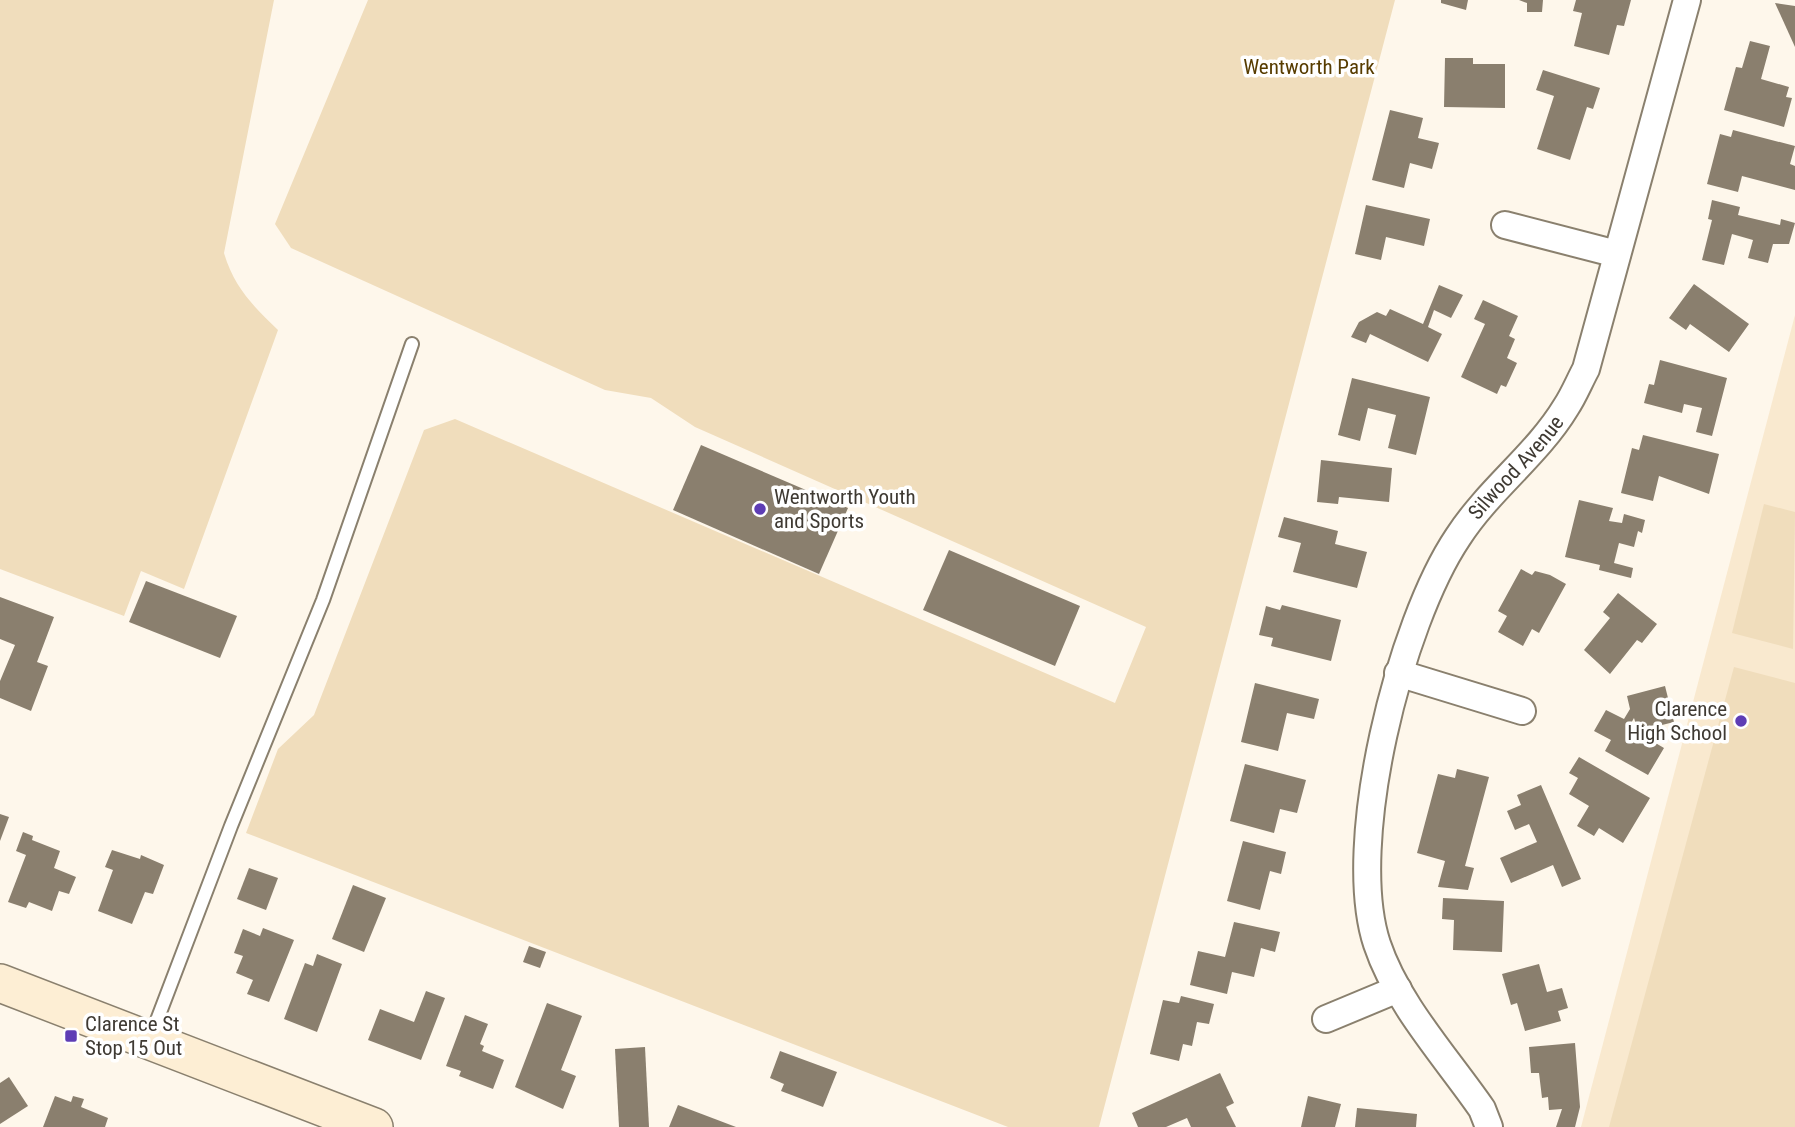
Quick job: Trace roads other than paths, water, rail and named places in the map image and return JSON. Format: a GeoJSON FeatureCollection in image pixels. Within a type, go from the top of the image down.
{"type":"FeatureCollection","features":[{"type":"Feature","properties":{"kind":"main road"},"geometry":{"type":"LineString","coordinates":[[0,983],[374,1127]]}},
{"type":"Feature","properties":{"kind":"street","name":"Silwood Avenue"},"geometry":{"type":"LineString","coordinates":[[1489,1127],[1482,1109],[1398,989],[1377,943],[1368,893],[1366,845],[1398,673],[1432,583],[1457,537],[1566,408],[1586,369],[1687,0]]}},
{"type":"Feature","properties":{"kind":"street"},"geometry":{"type":"LineString","coordinates":[[1505,225],[1617,254]]}},
{"type":"Feature","properties":{"kind":"street"},"geometry":{"type":"LineString","coordinates":[[1398,673],[1522,711]]}},
{"type":"Feature","properties":{"kind":"street"},"geometry":{"type":"LineString","coordinates":[[1326,1019],[1398,989]]}},
{"type":"Feature","properties":{"kind":"lane"},"geometry":{"type":"LineString","coordinates":[[150,1040],[230,826],[323,600],[412,344]]}},
{"type":"Feature","properties":{"kind":"place","name":"Wentworth Youth and Sports"},"geometry":{"type":"Point","coordinates":[760,509]}},
{"type":"Feature","properties":{"kind":"place","name":"Clarence High School"},"geometry":{"type":"Point","coordinates":[1741,721]}},
{"type":"Feature","properties":{"kind":"place","name":"Clarence St Stop 15 Out"},"geometry":{"type":"Point","coordinates":[71,1036]}},
{"type":"Feature","properties":{"kind":"park label","name":"Wentworth Park"},"geometry":{"type":"Point","coordinates":[1309,67]}}]}
